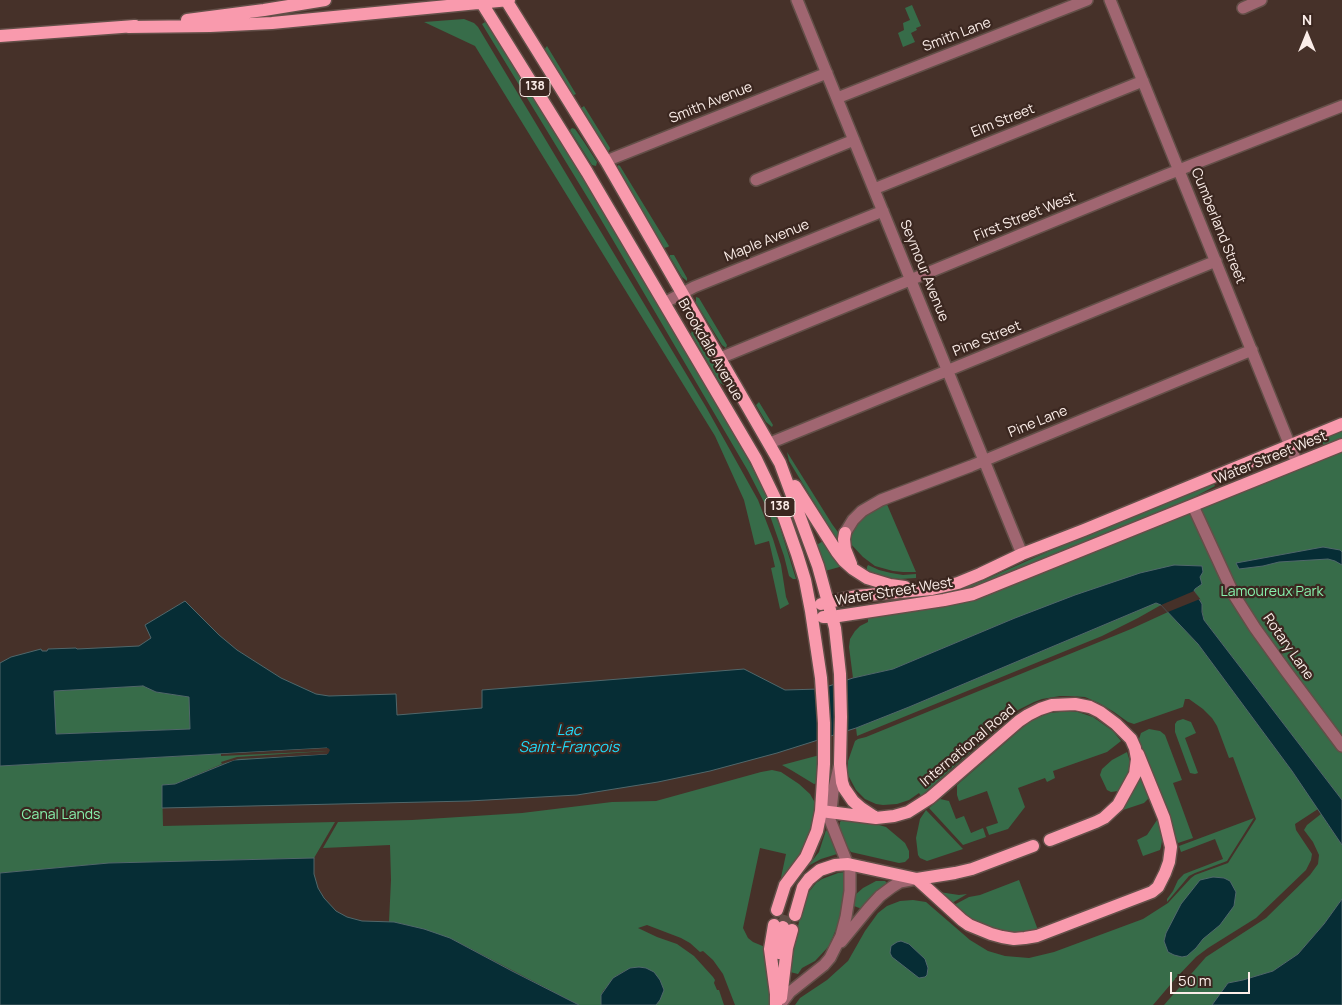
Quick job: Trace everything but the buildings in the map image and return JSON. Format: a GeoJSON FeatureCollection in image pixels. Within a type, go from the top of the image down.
{"type":"FeatureCollection","features":[{"type":"Feature","properties":{"kind":"main road"},"geometry":{"type":"LineString","coordinates":[[0,36],[128,27],[264,10],[325,0]]}},
{"type":"Feature","properties":{"kind":"main road"},"geometry":{"type":"LineString","coordinates":[[128,27],[263,23],[507,0]]}},
{"type":"Feature","properties":{"kind":"main road","name":"Brookdale Avenue"},"geometry":{"type":"LineString","coordinates":[[507,0],[606,162],[780,463],[818,566],[835,628],[840,674],[840,764]]}},
{"type":"Feature","properties":{"kind":"main road","name":"Brookdale Avenue"},"geometry":{"type":"LineString","coordinates":[[481,1],[582,164],[756,459],[784,517],[798,554],[811,611],[821,678],[826,811]]}},
{"type":"Feature","properties":{"kind":"main road","name":"Water Street West"},"geometry":{"type":"LineString","coordinates":[[1342,424],[948,586],[856,596],[828,602],[817,606],[811,611],[820,616],[832,617],[974,594],[1342,445]]}},
{"type":"Feature","properties":{"kind":"main road"},"geometry":{"type":"LineString","coordinates":[[780,463],[837,552],[853,569],[867,578],[890,585],[924,590]]}},
{"type":"Feature","properties":{"kind":"main road"},"geometry":{"type":"LineString","coordinates":[[845,533],[845,549],[853,569]]}},
{"type":"Feature","properties":{"kind":"main road","name":"International Road"},"geometry":{"type":"LineString","coordinates":[[826,811],[876,818],[908,812],[924,803],[1018,721],[1052,705],[1075,704],[1090,707],[1108,717],[1126,733],[1135,748],[1153,790],[1164,818],[1171,847],[1165,873],[1158,887],[1152,892],[1037,936],[1025,938],[1014,939],[996,936],[969,925],[917,879]]}},
{"type":"Feature","properties":{"kind":"main road"},"geometry":{"type":"LineString","coordinates":[[1050,840],[1096,822],[1118,805],[1135,774],[1137,758],[1135,748]]}},
{"type":"Feature","properties":{"kind":"main road"},"geometry":{"type":"LineString","coordinates":[[840,764],[842,782],[848,796],[876,818]]}},
{"type":"Feature","properties":{"kind":"main road"},"geometry":{"type":"LineString","coordinates":[[826,811],[806,856],[785,885],[786,913],[813,875],[827,867],[848,864],[917,879],[954,874],[972,869],[1033,846]]}},
{"type":"Feature","properties":{"kind":"main road"},"geometry":{"type":"LineString","coordinates":[[783,927],[787,948],[779,1004],[770,948],[783,927]]}},
{"type":"Feature","properties":{"kind":"street","name":"Seymour Avenue"},"geometry":{"type":"LineString","coordinates":[[797,0],[1022,554]]}},
{"type":"Feature","properties":{"kind":"street","name":"Smith Lane"},"geometry":{"type":"LineString","coordinates":[[837,98],[1087,0]]}},
{"type":"Feature","properties":{"kind":"street","name":"Cumberland Street"},"geometry":{"type":"LineString","coordinates":[[1110,0],[1298,463]]}},
{"type":"Feature","properties":{"kind":"street"},"geometry":{"type":"LineString","coordinates":[[1243,8],[1261,0]]}},
{"type":"Feature","properties":{"kind":"street","name":"Smith Avenue"},"geometry":{"type":"LineString","coordinates":[[606,162],[827,73]]}},
{"type":"Feature","properties":{"kind":"street","name":"Elm Street"},"geometry":{"type":"LineString","coordinates":[[874,189],[1143,81]]}},
{"type":"Feature","properties":{"kind":"street","name":"First Street West"},"geometry":{"type":"LineString","coordinates":[[720,358],[1179,170],[1342,106]]}},
{"type":"Feature","properties":{"kind":"street"},"geometry":{"type":"LineString","coordinates":[[756,180],[854,140]]}},
{"type":"Feature","properties":{"kind":"street","name":"Maple Avenue"},"geometry":{"type":"LineString","coordinates":[[664,303],[683,293],[883,211]]}},
{"type":"Feature","properties":{"kind":"street","name":"Pine Street"},"geometry":{"type":"LineString","coordinates":[[770,443],[1216,261]]}},
{"type":"Feature","properties":{"kind":"street","name":"Pine Lane"},"geometry":{"type":"LineString","coordinates":[[845,533],[853,520],[862,511],[881,500],[985,460],[1252,350]]}},
{"type":"Feature","properties":{"kind":"street","name":"Rotary Lane"},"geometry":{"type":"LineString","coordinates":[[1193,506],[1234,595],[1255,628],[1342,746]]}},
{"type":"Feature","properties":{"kind":"street"},"geometry":{"type":"LineString","coordinates":[[835,950],[849,902],[850,876],[848,864],[826,811],[840,764]]}},
{"type":"Feature","properties":{"kind":"street"},"geometry":{"type":"LineString","coordinates":[[779,1004],[790,992],[824,965],[880,896],[900,882],[917,879]]}},
{"type":"Feature","properties":{"kind":"green space"},"geometry":{"type":"Polygon","coordinates":[[[912,5],[921,26],[911,33],[915,42],[903,47],[898,33],[904,30],[903,23],[910,20],[905,8],[912,5]]]}},
{"type":"Feature","properties":{"kind":"green space"},"geometry":{"type":"Polygon","coordinates":[[[464,19],[478,27],[706,407],[758,500],[781,565],[786,597],[789,604],[780,609],[771,568],[775,567],[769,541],[755,545],[744,500],[715,436],[475,46],[424,22],[464,19]]]}},
{"type":"Feature","properties":{"kind":"green space"},"geometry":{"type":"Polygon","coordinates":[[[485,22],[604,212],[744,452],[779,524],[796,579],[789,576],[768,510],[748,471],[600,218],[482,24],[485,22]]]}},
{"type":"Feature","properties":{"kind":"green space"},"geometry":{"type":"Polygon","coordinates":[[[547,46],[576,94],[572,95],[544,50],[547,46]]]}},
{"type":"Feature","properties":{"kind":"green space"},"geometry":{"type":"Polygon","coordinates":[[[584,106],[610,148],[609,151],[604,148],[580,109],[584,106]]]}},
{"type":"Feature","properties":{"kind":"green space"},"geometry":{"type":"Polygon","coordinates":[[[572,128],[575,129],[597,162],[596,166],[592,165],[571,132],[572,128]]]}},
{"type":"Feature","properties":{"kind":"green space"},"geometry":{"type":"Polygon","coordinates":[[[618,165],[668,247],[664,248],[618,171],[618,165]]]}},
{"type":"Feature","properties":{"kind":"green space"},"geometry":{"type":"Polygon","coordinates":[[[670,255],[674,255],[687,281],[682,277],[670,255]]]}},
{"type":"Feature","properties":{"kind":"green space"},"geometry":{"type":"Polygon","coordinates":[[[696,297],[699,298],[727,345],[726,348],[722,345],[696,303],[696,297]]]}},
{"type":"Feature","properties":{"kind":"green space"},"geometry":{"type":"Polygon","coordinates":[[[692,330],[696,330],[726,381],[724,385],[720,383],[691,334],[692,330]]]}},
{"type":"Feature","properties":{"kind":"green space"},"geometry":{"type":"Polygon","coordinates":[[[759,402],[773,425],[772,427],[766,422],[756,405],[759,402]]]}},
{"type":"Feature","properties":{"kind":"green space"},"geometry":{"type":"Polygon","coordinates":[[[1342,431],[1342,439],[1324,446],[1321,439],[1342,431]]]}},
{"type":"Feature","properties":{"kind":"green space"},"geometry":{"type":"Polygon","coordinates":[[[787,452],[840,535],[839,542],[789,461],[787,452]]]}},
{"type":"Feature","properties":{"kind":"green space","name":"Lamoureux Park"},"geometry":{"type":"Polygon","coordinates":[[[1342,452],[1342,800],[1204,620],[1200,599],[1194,589],[1015,618],[893,669],[853,678],[849,647],[850,639],[860,626],[868,622],[868,616],[935,608],[963,603],[988,595],[1342,452]]]}},
{"type":"Feature","properties":{"kind":"green space"},"geometry":{"type":"Polygon","coordinates":[[[1214,484],[1215,486],[1183,503],[981,584],[956,592],[956,590],[980,582],[1065,544],[1214,484]]]}},
{"type":"Feature","properties":{"kind":"green space"},"geometry":{"type":"Polygon","coordinates":[[[886,502],[916,572],[893,571],[875,566],[863,557],[848,541],[859,520],[886,502]]]}},
{"type":"Feature","properties":{"kind":"green space"},"geometry":{"type":"Polygon","coordinates":[[[823,541],[843,566],[825,571],[815,546],[823,541]]]}},
{"type":"Feature","properties":{"kind":"green space"},"geometry":{"type":"Polygon","coordinates":[[[868,565],[891,573],[903,575],[916,574],[916,578],[882,577],[867,571],[868,565]]]}},
{"type":"Feature","properties":{"kind":"green space"},"geometry":{"type":"Polygon","coordinates":[[[1156,603],[1161,605],[1102,636],[857,736],[856,728],[1156,603]]]}},
{"type":"Feature","properties":{"kind":"green space"},"geometry":{"type":"Polygon","coordinates":[[[1168,612],[1198,644],[1318,809],[1295,824],[1296,830],[1312,854],[1306,870],[1256,918],[1196,957],[1153,1005],[795,1005],[800,998],[827,980],[848,961],[878,913],[887,906],[900,901],[926,902],[970,940],[988,951],[1005,956],[1029,958],[1054,952],[1143,919],[1168,903],[1195,875],[1228,863],[1256,819],[1233,757],[1229,758],[1217,726],[1203,709],[1189,699],[1185,699],[1183,707],[1134,724],[1099,703],[1085,697],[1060,696],[1042,699],[1018,710],[921,796],[919,793],[909,800],[897,804],[876,804],[865,799],[856,790],[848,775],[848,761],[855,741],[858,739],[1131,629],[1168,612]]]}},
{"type":"Feature","properties":{"kind":"green space"},"geometry":{"type":"Polygon","coordinates":[[[143,686],[156,692],[189,697],[190,729],[56,734],[53,691],[143,686]]]}},
{"type":"Feature","properties":{"kind":"green space"},"geometry":{"type":"Polygon","coordinates":[[[1069,711],[1093,717],[1113,731],[1121,741],[1107,752],[1053,771],[1055,778],[1047,782],[1045,778],[1018,788],[1025,807],[1008,829],[989,835],[986,827],[998,823],[987,791],[959,801],[957,785],[1032,720],[1049,713],[1069,711]]]}},
{"type":"Feature","properties":{"kind":"green space"},"geometry":{"type":"Polygon","coordinates":[[[1183,719],[1191,722],[1196,733],[1185,738],[1198,773],[1195,774],[1190,773],[1175,732],[1175,724],[1183,719]]]}},
{"type":"Feature","properties":{"kind":"green space"},"geometry":{"type":"Polygon","coordinates":[[[1149,729],[1160,731],[1165,735],[1182,780],[1173,783],[1193,838],[1178,843],[1139,743],[1141,733],[1149,729]]]}},
{"type":"Feature","properties":{"kind":"green space","name":"Canal Lands"},"geometry":{"type":"Polygon","coordinates":[[[328,748],[329,752],[222,764],[175,784],[162,785],[163,826],[335,822],[314,858],[109,863],[0,873],[0,766],[328,748]]]}},
{"type":"Feature","properties":{"kind":"green space"},"geometry":{"type":"Polygon","coordinates":[[[1127,752],[1131,765],[1130,771],[1122,787],[1118,791],[1111,792],[1107,790],[1100,775],[1102,769],[1112,760],[1127,752]]]}},
{"type":"Feature","properties":{"kind":"green space"},"geometry":{"type":"Polygon","coordinates":[[[819,756],[818,783],[814,784],[782,765],[819,756]]]}},
{"type":"Feature","properties":{"kind":"green space"},"geometry":{"type":"Polygon","coordinates":[[[772,770],[781,772],[799,784],[810,794],[815,808],[809,838],[779,887],[786,854],[760,848],[743,928],[748,938],[765,947],[771,986],[770,1005],[735,1005],[723,974],[713,960],[703,951],[700,952],[681,938],[647,925],[638,928],[677,944],[694,956],[715,980],[714,983],[717,990],[719,990],[724,1005],[656,1005],[660,1000],[626,970],[616,976],[603,991],[601,1005],[579,1005],[452,939],[403,924],[389,922],[390,845],[323,848],[338,822],[412,820],[522,813],[612,802],[656,801],[772,770]]]}},
{"type":"Feature","properties":{"kind":"green space"},"geometry":{"type":"Polygon","coordinates":[[[1141,774],[1149,796],[1148,799],[1144,803],[1123,810],[1141,774]]]}},
{"type":"Feature","properties":{"kind":"green space"},"geometry":{"type":"Polygon","coordinates":[[[940,799],[949,801],[956,819],[964,816],[971,833],[983,828],[986,837],[963,845],[929,808],[940,799]]]}},
{"type":"Feature","properties":{"kind":"green space"},"geometry":{"type":"Polygon","coordinates":[[[926,810],[963,849],[927,861],[920,858],[916,838],[920,819],[926,810]]]}},
{"type":"Feature","properties":{"kind":"green space"},"geometry":{"type":"Polygon","coordinates":[[[1321,814],[1342,845],[1342,899],[1324,924],[1298,954],[1273,971],[1228,983],[1212,1005],[1164,1005],[1206,957],[1266,918],[1310,875],[1318,864],[1319,855],[1313,842],[1304,830],[1307,825],[1321,814]]]}},
{"type":"Feature","properties":{"kind":"green space"},"geometry":{"type":"Polygon","coordinates":[[[1254,818],[1227,861],[1189,876],[1167,902],[1178,880],[1184,874],[1223,859],[1215,839],[1181,852],[1179,846],[1254,818]]]}},
{"type":"Feature","properties":{"kind":"green space"},"geometry":{"type":"Polygon","coordinates":[[[842,820],[886,827],[905,843],[909,851],[909,858],[905,862],[899,863],[851,852],[839,829],[842,820]]]}},
{"type":"Feature","properties":{"kind":"green space"},"geometry":{"type":"Polygon","coordinates":[[[1157,820],[1159,820],[1163,834],[1160,850],[1143,856],[1137,840],[1147,835],[1157,820]]]}},
{"type":"Feature","properties":{"kind":"green space"},"geometry":{"type":"Polygon","coordinates":[[[826,830],[838,852],[837,854],[808,866],[819,852],[826,830]]]}},
{"type":"Feature","properties":{"kind":"green space"},"geometry":{"type":"Polygon","coordinates":[[[845,872],[842,909],[829,946],[815,961],[802,968],[798,974],[790,972],[800,917],[808,893],[822,879],[845,872]]]}},
{"type":"Feature","properties":{"kind":"green space"},"geometry":{"type":"Polygon","coordinates":[[[1019,880],[1038,930],[1009,933],[994,931],[971,920],[954,905],[969,897],[980,895],[1019,880]]]}},
{"type":"Feature","properties":{"kind":"green space"},"geometry":{"type":"Polygon","coordinates":[[[876,881],[885,881],[888,884],[862,909],[854,906],[855,895],[876,881]]]}},
{"type":"Feature","properties":{"kind":"green space"},"geometry":{"type":"Polygon","coordinates":[[[939,892],[959,895],[967,894],[952,903],[939,892]]]}},
{"type":"Feature","properties":{"kind":"water"},"geometry":{"type":"Polygon","coordinates":[[[1323,547],[1340,550],[1342,552],[1342,565],[1328,559],[1279,562],[1239,569],[1236,563],[1323,547]]]}},
{"type":"Feature","properties":{"kind":"water","name":"Lac Saint-François"},"geometry":{"type":"Polygon","coordinates":[[[1174,565],[1202,566],[1203,572],[1200,577],[1202,584],[1194,591],[1202,604],[1204,620],[1342,800],[1342,845],[1292,771],[1198,644],[1161,605],[1156,603],[856,728],[777,753],[710,771],[658,782],[577,795],[469,801],[162,808],[162,785],[175,784],[234,760],[327,754],[327,748],[0,766],[0,663],[11,657],[41,649],[42,651],[47,651],[48,649],[139,646],[151,638],[145,625],[185,601],[237,650],[281,678],[316,694],[329,696],[396,694],[397,715],[482,708],[482,690],[744,669],[785,690],[820,689],[853,678],[893,669],[1015,618],[1140,573],[1174,565]],[[143,686],[54,691],[56,734],[190,729],[189,697],[156,692],[143,686]]]}},
{"type":"Feature","properties":{"kind":"water"},"geometry":{"type":"Polygon","coordinates":[[[314,858],[314,874],[318,888],[336,911],[347,917],[362,921],[394,922],[424,929],[450,938],[579,1005],[0,1005],[0,873],[109,863],[314,858]]]}},
{"type":"Feature","properties":{"kind":"water"},"geometry":{"type":"Polygon","coordinates":[[[1213,877],[1224,878],[1230,881],[1236,892],[1234,906],[1220,925],[1187,956],[1182,957],[1168,952],[1164,941],[1166,933],[1181,904],[1200,880],[1213,877]]]}},
{"type":"Feature","properties":{"kind":"water"},"geometry":{"type":"Polygon","coordinates":[[[1342,899],[1342,1005],[1212,1005],[1228,983],[1273,971],[1298,954],[1324,924],[1342,899]]]}},
{"type":"Feature","properties":{"kind":"water"},"geometry":{"type":"Polygon","coordinates":[[[901,941],[909,944],[925,959],[928,968],[925,977],[919,978],[892,957],[890,953],[891,946],[901,941]]]}},
{"type":"Feature","properties":{"kind":"water"},"geometry":{"type":"Polygon","coordinates":[[[639,967],[654,972],[660,980],[664,990],[656,1005],[601,1005],[601,995],[613,978],[630,968],[639,967]]]}},
{"type":"Feature","properties":{"kind":"pier"},"geometry":{"type":"Polygon","coordinates":[[[1194,591],[1200,599],[1168,612],[1161,605],[1194,591]]]}},
{"type":"Feature","properties":{"kind":"pier"},"geometry":{"type":"Polygon","coordinates":[[[328,748],[330,750],[328,754],[238,759],[222,764],[221,762],[237,757],[327,751],[221,756],[221,754],[328,748]]]}},
{"type":"Feature","properties":{"kind":"tunnel"},"geometry":{"type":"LineString","coordinates":[[783,927],[787,914]]}}]}
